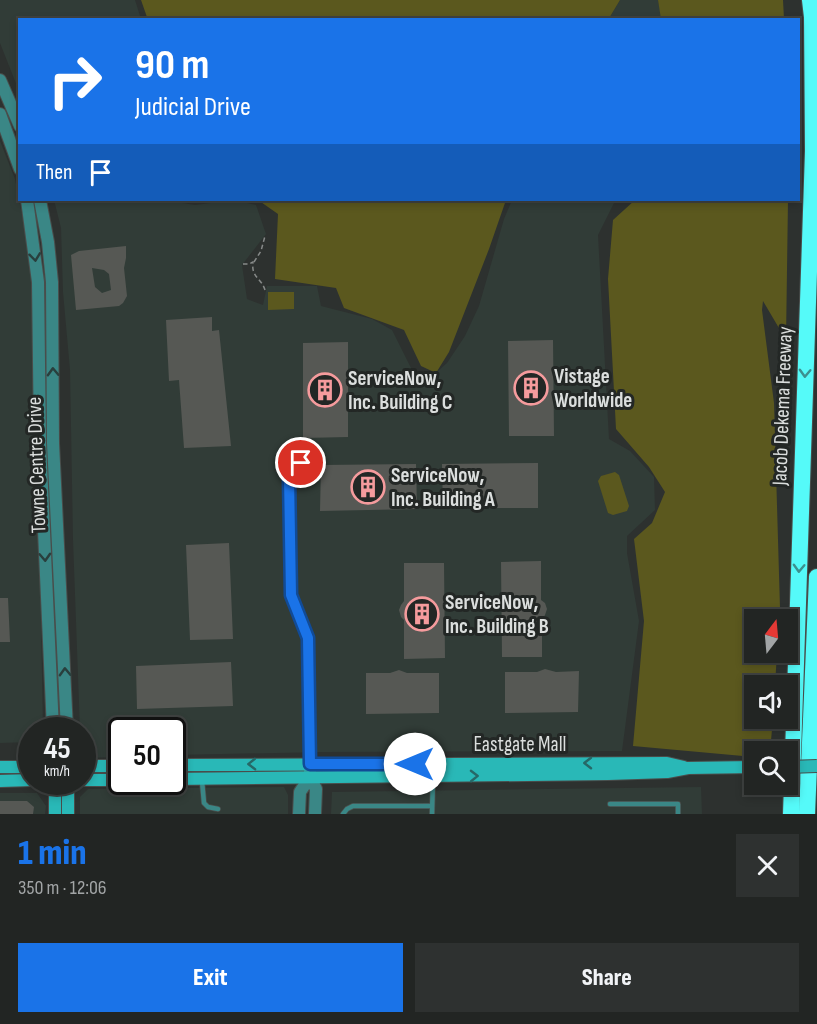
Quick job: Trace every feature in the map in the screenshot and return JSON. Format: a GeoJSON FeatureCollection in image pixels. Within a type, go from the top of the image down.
{"type":"FeatureCollection","features":[{"type":"Feature","properties":{"kind":"highway","name":"Jacob Dekema Freeway"},"geometry":{"type":"LineString","coordinates":[[791,814],[813,151],[810,0]]}},
{"type":"Feature","properties":{"kind":"highway"},"geometry":{"type":"LineString","coordinates":[[807,814],[817,577]]}},
{"type":"Feature","properties":{"kind":"highway"},"geometry":{"type":"LineString","coordinates":[[817,716],[814,782],[817,798]]}},
{"type":"Feature","properties":{"kind":"main road","name":"Eastgate Mall"},"geometry":{"type":"LineString","coordinates":[[186,765],[667,763],[688,768]]}},
{"type":"Feature","properties":{"kind":"main road"},"geometry":{"type":"LineString","coordinates":[[798,767],[817,766]]}},
{"type":"Feature","properties":{"kind":"main road"},"geometry":{"type":"LineString","coordinates":[[0,767],[18,767]]}},
{"type":"Feature","properties":{"kind":"main road","name":"Eastgate Mall"},"geometry":{"type":"LineString","coordinates":[[186,779],[433,777],[666,772],[688,768],[744,767]]}},
{"type":"Feature","properties":{"kind":"main road"},"geometry":{"type":"LineString","coordinates":[[0,781],[18,780]]}},
{"type":"Feature","properties":{"kind":"main road"},"geometry":{"type":"LineString","coordinates":[[55,795],[55,814]]}},
{"type":"Feature","properties":{"kind":"main road"},"geometry":{"type":"LineString","coordinates":[[68,795],[68,814]]}},
{"type":"Feature","properties":{"kind":"street"},"geometry":{"type":"LineString","coordinates":[[0,81],[18,122]]}},
{"type":"Feature","properties":{"kind":"street"},"geometry":{"type":"LineString","coordinates":[[0,114],[18,164]]}},
{"type":"Feature","properties":{"kind":"street","name":"Towne Centre Drive"},"geometry":{"type":"LineString","coordinates":[[27,201],[38,282],[40,443],[52,717]]}},
{"type":"Feature","properties":{"kind":"street","name":"Towne Centre Drive"},"geometry":{"type":"LineString","coordinates":[[40,201],[52,282],[53,443],[66,717]]}},
{"type":"Feature","properties":{"kind":"street"},"geometry":{"type":"LineString","coordinates":[[301,463],[289,477],[291,595],[308,638],[310,777],[316,789],[315,814]]}},
{"type":"Feature","properties":{"kind":"street"},"geometry":{"type":"LineString","coordinates":[[299,814],[300,792],[310,777]]}},
{"type":"Feature","properties":{"kind":"lane"},"geometry":{"type":"LineString","coordinates":[[432,814],[433,777]]}},
{"type":"Feature","properties":{"kind":"lane"},"geometry":{"type":"LineString","coordinates":[[202,778],[204,803],[208,807],[218,809]]}},
{"type":"Feature","properties":{"kind":"lane"},"geometry":{"type":"LineString","coordinates":[[610,804],[678,804],[678,814]]}},
{"type":"Feature","properties":{"kind":"lane"},"geometry":{"type":"LineString","coordinates":[[343,814],[354,806],[432,806]]}},
{"type":"Feature","properties":{"kind":"path"},"geometry":{"type":"LineString","coordinates":[[265,236],[261,251],[254,262],[253,272],[265,290]]}},
{"type":"Feature","properties":{"kind":"path"},"geometry":{"type":"LineString","coordinates":[[243,264],[254,262]]}},
{"type":"Feature","properties":{"kind":"shaded area"},"geometry":{"type":"Polygon","coordinates":[[[0,0],[135,0],[141,18],[18,18],[18,88],[0,43],[0,0]]]}},
{"type":"Feature","properties":{"kind":"shaded area"},"geometry":{"type":"Polygon","coordinates":[[[141,0],[620,0],[609,18],[147,18],[141,0]]]}},
{"type":"Feature","properties":{"kind":"shaded area"},"geometry":{"type":"Polygon","coordinates":[[[620,0],[658,0],[662,18],[609,18],[620,0]]]}},
{"type":"Feature","properties":{"kind":"shaded area"},"geometry":{"type":"Polygon","coordinates":[[[658,0],[783,0],[784,18],[661,18],[658,0]]]}},
{"type":"Feature","properties":{"kind":"shaded area"},"geometry":{"type":"Polygon","coordinates":[[[0,141],[15,179],[35,282],[43,717],[18,717],[18,742],[0,743],[0,141]]]}},
{"type":"Feature","properties":{"kind":"shaded area"},"geometry":{"type":"Polygon","coordinates":[[[54,201],[170,201],[195,205],[238,201],[256,205],[266,234],[242,265],[247,299],[263,305],[267,286],[317,286],[321,306],[372,319],[392,330],[416,378],[430,378],[447,363],[465,336],[479,306],[504,219],[512,201],[617,201],[598,235],[609,439],[630,451],[654,477],[655,510],[627,536],[627,553],[639,621],[622,751],[186,755],[186,717],[108,717],[108,757],[96,758],[96,717],[80,717],[70,370],[63,292],[61,228],[54,201]]]}},
{"type":"Feature","properties":{"kind":"shaded area"},"geometry":{"type":"Polygon","coordinates":[[[259,201],[506,201],[449,352],[436,373],[421,366],[404,330],[344,308],[336,288],[275,279],[278,214],[259,201]]]}},
{"type":"Feature","properties":{"kind":"shaded area"},"geometry":{"type":"Polygon","coordinates":[[[634,201],[788,201],[786,340],[763,301],[762,310],[774,403],[780,609],[744,609],[744,663],[776,663],[776,675],[744,675],[744,729],[772,729],[771,741],[744,741],[744,756],[633,746],[644,621],[634,539],[652,523],[665,492],[649,467],[616,429],[608,279],[613,220],[634,201]]]}},
{"type":"Feature","properties":{"kind":"shaded area"},"geometry":{"type":"Polygon","coordinates":[[[268,292],[294,292],[294,309],[268,310],[268,292]]]}},
{"type":"Feature","properties":{"kind":"shaded area"},"geometry":{"type":"Polygon","coordinates":[[[615,472],[619,475],[629,506],[627,511],[613,515],[608,513],[598,481],[601,476],[615,472]]]}},
{"type":"Feature","properties":{"kind":"shaded area"},"geometry":{"type":"Polygon","coordinates":[[[284,787],[288,795],[288,814],[80,814],[80,797],[96,795],[96,789],[108,789],[108,795],[186,795],[186,788],[284,787]]]}},
{"type":"Feature","properties":{"kind":"shaded area"},"geometry":{"type":"Polygon","coordinates":[[[701,787],[702,814],[331,814],[332,792],[701,787]]]}},
{"type":"Feature","properties":{"kind":"shaded area"},"geometry":{"type":"Polygon","coordinates":[[[0,793],[38,795],[46,806],[45,814],[0,814],[0,793]]]}},
{"type":"Feature","properties":{"kind":"building"},"geometry":{"type":"Polygon","coordinates":[[[126,246],[124,268],[127,296],[123,303],[119,306],[76,310],[71,255],[79,251],[126,246]],[[92,268],[95,287],[102,293],[111,290],[109,274],[104,270],[92,268]]]}},
{"type":"Feature","properties":{"kind":"building"},"geometry":{"type":"Polygon","coordinates":[[[212,317],[212,331],[219,330],[231,446],[184,448],[179,380],[169,381],[166,320],[212,317]]]}},
{"type":"Feature","properties":{"kind":"building","name":"Vistage Worldwide"},"geometry":{"type":"Polygon","coordinates":[[[553,340],[554,436],[509,436],[508,341],[553,340]]]}},
{"type":"Feature","properties":{"kind":"building","name":"ServiceNow, Inc. Building C"},"geometry":{"type":"Polygon","coordinates":[[[348,342],[348,437],[303,438],[303,343],[348,342]]]}},
{"type":"Feature","properties":{"kind":"building"},"geometry":{"type":"Polygon","coordinates":[[[538,463],[538,508],[443,508],[442,464],[538,463]]]}},
{"type":"Feature","properties":{"kind":"building","name":"ServiceNow, Inc. Building A"},"geometry":{"type":"Polygon","coordinates":[[[416,464],[417,509],[320,511],[321,465],[416,464]]]}},
{"type":"Feature","properties":{"kind":"building"},"geometry":{"type":"Polygon","coordinates":[[[229,543],[233,639],[190,640],[186,545],[229,543]]]}},
{"type":"Feature","properties":{"kind":"building"},"geometry":{"type":"Polygon","coordinates":[[[541,561],[541,600],[547,609],[542,620],[542,657],[502,657],[501,562],[541,561]]]}},
{"type":"Feature","properties":{"kind":"building","name":"ServiceNow, Inc. Building B"},"geometry":{"type":"Polygon","coordinates":[[[404,563],[444,563],[445,658],[404,659],[404,620],[399,610],[404,601],[404,563]]]}},
{"type":"Feature","properties":{"kind":"building"},"geometry":{"type":"Polygon","coordinates":[[[0,598],[8,598],[10,642],[0,642],[0,598]]]}},
{"type":"Feature","properties":{"kind":"building"},"geometry":{"type":"Polygon","coordinates":[[[231,662],[233,706],[137,709],[136,666],[231,662]]]}},
{"type":"Feature","properties":{"kind":"building"},"geometry":{"type":"Polygon","coordinates":[[[545,669],[556,672],[579,671],[578,712],[505,713],[505,672],[537,672],[545,669]]]}},
{"type":"Feature","properties":{"kind":"building"},"geometry":{"type":"Polygon","coordinates":[[[399,670],[407,673],[439,673],[439,713],[366,714],[366,673],[390,673],[399,670]]]}},
{"type":"Feature","properties":{"kind":"building"},"geometry":{"type":"Polygon","coordinates":[[[0,801],[27,801],[34,807],[33,814],[0,814],[0,801]]]}},
{"type":"Feature","properties":{"kind":"place","name":"Vistage Worldwide"},"geometry":{"type":"Point","coordinates":[531,388]}},
{"type":"Feature","properties":{"kind":"place","name":"ServiceNow, Inc. Building C"},"geometry":{"type":"Point","coordinates":[325,390]}},
{"type":"Feature","properties":{"kind":"place","name":"ServiceNow, Inc. Building A"},"geometry":{"type":"Point","coordinates":[368,487]}},
{"type":"Feature","properties":{"kind":"place","name":"ServiceNow, Inc. Building B"},"geometry":{"type":"Point","coordinates":[422,614]}},
{"type":"Feature","properties":{"kind":"route"},"geometry":{"type":"LineString","coordinates":[[301,463],[289,477],[288,489],[291,595],[308,638],[310,764],[415,764]]}}]}
